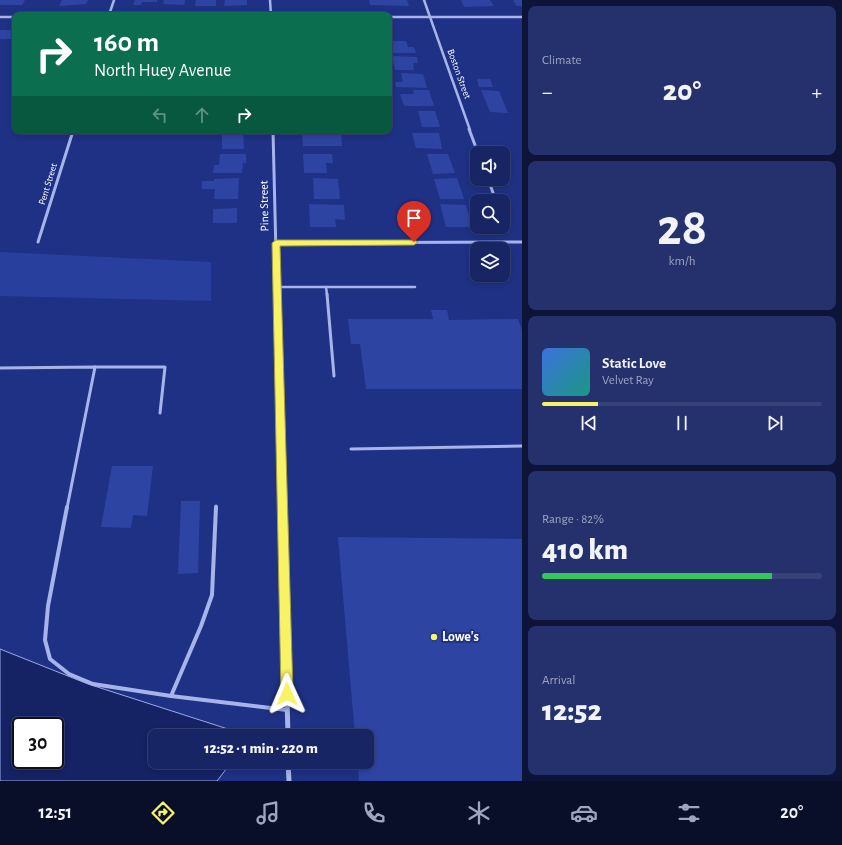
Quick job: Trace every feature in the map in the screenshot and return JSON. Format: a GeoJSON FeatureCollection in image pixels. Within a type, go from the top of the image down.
{"type":"FeatureCollection","features":[{"type":"Feature","properties":{"kind":"street"},"geometry":{"type":"LineString","coordinates":[[110,12],[114,0]]}},
{"type":"Feature","properties":{"kind":"street"},"geometry":{"type":"LineString","coordinates":[[270,0],[271,12]]}},
{"type":"Feature","properties":{"kind":"street","name":"Boston Street"},"geometry":{"type":"LineString","coordinates":[[424,0],[476,146]]}},
{"type":"Feature","properties":{"kind":"street"},"geometry":{"type":"LineString","coordinates":[[0,17],[12,17]]}},
{"type":"Feature","properties":{"kind":"street"},"geometry":{"type":"LineString","coordinates":[[392,17],[522,17]]}},
{"type":"Feature","properties":{"kind":"street","name":"Pent Street"},"geometry":{"type":"LineString","coordinates":[[38,242],[72,134]]}},
{"type":"Feature","properties":{"kind":"street","name":"Pine Street"},"geometry":{"type":"LineString","coordinates":[[273,134],[288,729]]}},
{"type":"Feature","properties":{"kind":"street"},"geometry":{"type":"LineString","coordinates":[[276,243],[522,242]]}},
{"type":"Feature","properties":{"kind":"street"},"geometry":{"type":"LineString","coordinates":[[288,769],[289,781]]}},
{"type":"Feature","properties":{"kind":"lane"},"geometry":{"type":"LineString","coordinates":[[277,286],[414,287]]}},
{"type":"Feature","properties":{"kind":"lane"},"geometry":{"type":"LineString","coordinates":[[326,287],[334,376]]}},
{"type":"Feature","properties":{"kind":"lane"},"geometry":{"type":"LineString","coordinates":[[95,367],[48,606],[44,640],[50,659],[69,674],[93,684],[171,696],[287,710]]}},
{"type":"Feature","properties":{"kind":"lane"},"geometry":{"type":"LineString","coordinates":[[0,368],[166,367],[160,413]]}},
{"type":"Feature","properties":{"kind":"lane"},"geometry":{"type":"LineString","coordinates":[[351,449],[522,446]]}},
{"type":"Feature","properties":{"kind":"lane"},"geometry":{"type":"LineString","coordinates":[[171,696],[201,626],[212,595],[216,506]]}},
{"type":"Feature","properties":{"kind":"shaded area"},"geometry":{"type":"Polygon","coordinates":[[[0,252],[211,262],[211,301],[0,296],[0,252]]]}},
{"type":"Feature","properties":{"kind":"shaded area"},"geometry":{"type":"Polygon","coordinates":[[[0,649],[88,684],[228,729],[148,729],[148,769],[226,769],[217,781],[0,781],[0,649]]]}},
{"type":"Feature","properties":{"kind":"building"},"geometry":{"type":"Polygon","coordinates":[[[0,0],[25,0],[22,5],[0,5],[0,0]]]}},
{"type":"Feature","properties":{"kind":"building"},"geometry":{"type":"Polygon","coordinates":[[[62,0],[88,0],[86,4],[59,6],[62,0]]]}},
{"type":"Feature","properties":{"kind":"building"},"geometry":{"type":"Polygon","coordinates":[[[135,0],[157,0],[157,2],[142,2],[141,5],[133,5],[135,0]]]}},
{"type":"Feature","properties":{"kind":"building"},"geometry":{"type":"Polygon","coordinates":[[[164,0],[185,0],[184,5],[163,4],[164,0]]]}},
{"type":"Feature","properties":{"kind":"building"},"geometry":{"type":"Polygon","coordinates":[[[196,0],[216,0],[216,6],[195,6],[196,0]]]}},
{"type":"Feature","properties":{"kind":"building"},"geometry":{"type":"Polygon","coordinates":[[[225,0],[247,0],[247,5],[224,6],[225,0]]]}},
{"type":"Feature","properties":{"kind":"building"},"geometry":{"type":"Polygon","coordinates":[[[369,0],[407,0],[409,6],[370,5],[369,0]]]}},
{"type":"Feature","properties":{"kind":"building"},"geometry":{"type":"Polygon","coordinates":[[[461,0],[490,0],[494,6],[464,7],[461,0]]]}},
{"type":"Feature","properties":{"kind":"building"},"geometry":{"type":"Polygon","coordinates":[[[513,0],[522,0],[522,6],[516,6],[513,0]]]}},
{"type":"Feature","properties":{"kind":"building"},"geometry":{"type":"Polygon","coordinates":[[[0,30],[12,30],[12,39],[0,39],[0,30]]]}},
{"type":"Feature","properties":{"kind":"building"},"geometry":{"type":"Polygon","coordinates":[[[392,41],[406,41],[408,47],[414,47],[416,53],[392,53],[392,41]]]}},
{"type":"Feature","properties":{"kind":"building"},"geometry":{"type":"Polygon","coordinates":[[[392,56],[417,57],[418,63],[413,63],[414,70],[395,70],[392,56]]]}},
{"type":"Feature","properties":{"kind":"building"},"geometry":{"type":"Polygon","coordinates":[[[401,73],[423,74],[427,88],[396,87],[395,82],[403,82],[401,73]]]}},
{"type":"Feature","properties":{"kind":"building"},"geometry":{"type":"Polygon","coordinates":[[[477,79],[490,79],[493,87],[479,87],[477,79]]]}},
{"type":"Feature","properties":{"kind":"building"},"geometry":{"type":"Polygon","coordinates":[[[413,90],[429,90],[434,106],[404,106],[400,94],[414,94],[413,90]]]}},
{"type":"Feature","properties":{"kind":"building"},"geometry":{"type":"Polygon","coordinates":[[[481,90],[499,91],[508,113],[490,112],[481,90]]]}},
{"type":"Feature","properties":{"kind":"building"},"geometry":{"type":"Polygon","coordinates":[[[418,111],[435,111],[440,127],[422,127],[418,111]]]}},
{"type":"Feature","properties":{"kind":"building"},"geometry":{"type":"Polygon","coordinates":[[[412,133],[439,133],[442,149],[416,148],[412,133]]]}},
{"type":"Feature","properties":{"kind":"building"},"geometry":{"type":"Polygon","coordinates":[[[222,134],[243,134],[244,149],[222,149],[222,134]]]}},
{"type":"Feature","properties":{"kind":"building"},"geometry":{"type":"Polygon","coordinates":[[[302,134],[341,134],[342,146],[303,146],[302,134]]]}},
{"type":"Feature","properties":{"kind":"building"},"geometry":{"type":"Polygon","coordinates":[[[220,154],[246,154],[246,163],[243,163],[242,173],[213,173],[214,165],[219,165],[220,154]]]}},
{"type":"Feature","properties":{"kind":"building"},"geometry":{"type":"Polygon","coordinates":[[[303,154],[332,154],[333,163],[326,163],[327,173],[304,173],[303,154]]]}},
{"type":"Feature","properties":{"kind":"building"},"geometry":{"type":"Polygon","coordinates":[[[427,154],[448,154],[455,173],[433,174],[427,154]]]}},
{"type":"Feature","properties":{"kind":"building"},"geometry":{"type":"Polygon","coordinates":[[[239,178],[238,199],[214,199],[215,189],[202,189],[202,181],[239,178]]]}},
{"type":"Feature","properties":{"kind":"building"},"geometry":{"type":"Polygon","coordinates":[[[313,178],[338,179],[340,199],[314,199],[313,178]]]}},
{"type":"Feature","properties":{"kind":"building"},"geometry":{"type":"Polygon","coordinates":[[[457,178],[464,199],[440,199],[434,179],[457,178]]]}},
{"type":"Feature","properties":{"kind":"building"},"geometry":{"type":"Polygon","coordinates":[[[309,204],[344,205],[345,220],[335,219],[336,227],[310,227],[309,204]]]}},
{"type":"Feature","properties":{"kind":"building"},"geometry":{"type":"Polygon","coordinates":[[[440,204],[466,205],[470,220],[470,227],[446,227],[440,204]]]}},
{"type":"Feature","properties":{"kind":"building"},"geometry":{"type":"Polygon","coordinates":[[[237,208],[237,223],[213,223],[213,209],[237,208]]]}},
{"type":"Feature","properties":{"kind":"building"},"geometry":{"type":"Polygon","coordinates":[[[431,310],[447,310],[449,320],[518,319],[522,330],[522,389],[366,389],[360,344],[351,344],[348,319],[433,319],[431,310]]]}},
{"type":"Feature","properties":{"kind":"building"},"geometry":{"type":"Polygon","coordinates":[[[112,466],[153,466],[147,516],[133,515],[131,528],[101,527],[112,466]]]}},
{"type":"Feature","properties":{"kind":"building"},"geometry":{"type":"Polygon","coordinates":[[[181,501],[200,501],[198,573],[178,574],[181,501]]]}},
{"type":"Feature","properties":{"kind":"building","name":"Lowe's"},"geometry":{"type":"Polygon","coordinates":[[[338,537],[522,539],[522,781],[359,781],[358,769],[374,769],[374,729],[354,729],[338,537]]]}},
{"type":"Feature","properties":{"kind":"place","name":"Lowe's"},"geometry":{"type":"Point","coordinates":[434,637]}},
{"type":"Feature","properties":{"kind":"route"},"geometry":{"type":"LineString","coordinates":[[287,694],[276,243],[414,242]]}}]}
